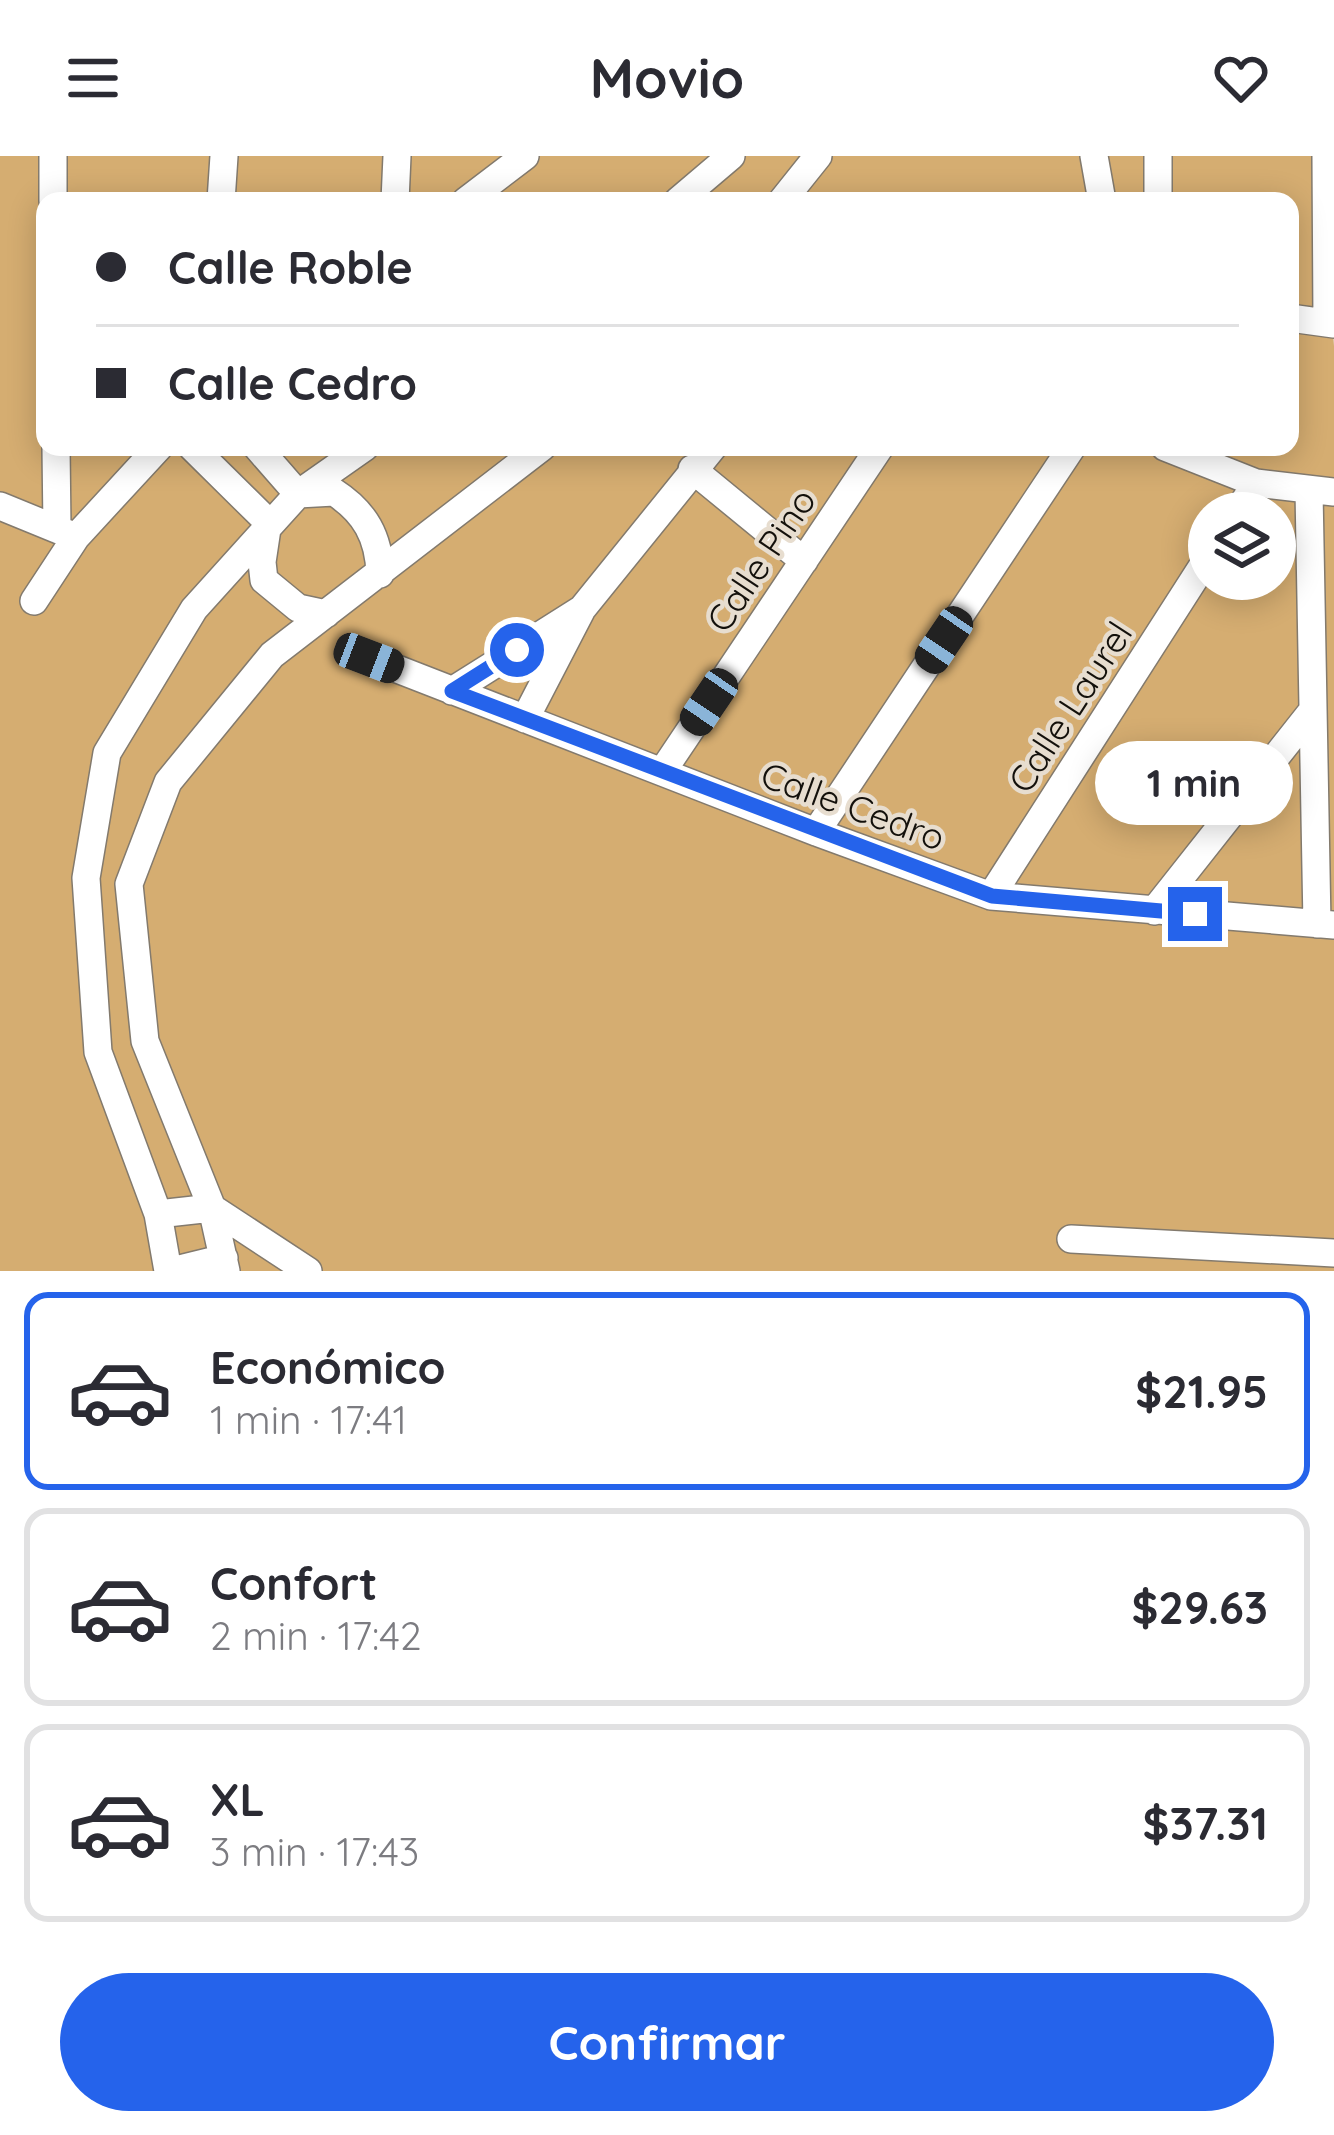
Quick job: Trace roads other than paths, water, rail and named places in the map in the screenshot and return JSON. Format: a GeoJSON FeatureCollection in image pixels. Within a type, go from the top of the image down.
{"type":"FeatureCollection","features":[{"type":"Feature","properties":{"kind":"street"},"geometry":{"type":"LineString","coordinates":[[53,156],[53,192]]}},
{"type":"Feature","properties":{"kind":"street"},"geometry":{"type":"LineString","coordinates":[[222,192],[224,156]]}},
{"type":"Feature","properties":{"kind":"street"},"geometry":{"type":"LineString","coordinates":[[395,192],[397,156]]}},
{"type":"Feature","properties":{"kind":"street"},"geometry":{"type":"LineString","coordinates":[[478,192],[525,156]]}},
{"type":"Feature","properties":{"kind":"street"},"geometry":{"type":"LineString","coordinates":[[689,192],[731,156]]}},
{"type":"Feature","properties":{"kind":"street"},"geometry":{"type":"LineString","coordinates":[[789,192],[818,156]]}},
{"type":"Feature","properties":{"kind":"street"},"geometry":{"type":"LineString","coordinates":[[1094,156],[1100,192]]}},
{"type":"Feature","properties":{"kind":"street"},"geometry":{"type":"LineString","coordinates":[[1158,156],[1158,192]]}},
{"type":"Feature","properties":{"kind":"street"},"geometry":{"type":"LineString","coordinates":[[1299,319],[1330,324],[1326,156]]}},
{"type":"Feature","properties":{"kind":"street"},"geometry":{"type":"LineString","coordinates":[[57,456],[66,533]]}},
{"type":"Feature","properties":{"kind":"street"},"geometry":{"type":"LineString","coordinates":[[34,601],[66,533],[149,456]]}},
{"type":"Feature","properties":{"kind":"street"},"geometry":{"type":"LineString","coordinates":[[201,456],[268,523]]}},
{"type":"Feature","properties":{"kind":"street"},"geometry":{"type":"LineString","coordinates":[[265,456],[298,494]]}},
{"type":"Feature","properties":{"kind":"street"},"geometry":{"type":"LineString","coordinates":[[352,456],[298,494],[268,523],[194,609],[107,753],[86,878],[98,1052],[158,1214],[170,1271],[225,1264],[212,1208],[145,1041],[129,884],[168,782],[272,656],[531,456]]}},
{"type":"Feature","properties":{"kind":"street"},"geometry":{"type":"LineString","coordinates":[[525,719],[582,609],[704,456]]}},
{"type":"Feature","properties":{"kind":"street","name":"Calle Pino"},"geometry":{"type":"LineString","coordinates":[[662,772],[874,456]]}},
{"type":"Feature","properties":{"kind":"street"},"geometry":{"type":"LineString","coordinates":[[816,832],[1066,456]]}},
{"type":"Feature","properties":{"kind":"street"},"geometry":{"type":"LineString","coordinates":[[1188,456],[1256,483],[1322,492],[1313,710],[1325,924]]}},
{"type":"Feature","properties":{"kind":"street"},"geometry":{"type":"LineString","coordinates":[[692,469],[804,561]]}},
{"type":"Feature","properties":{"kind":"street"},"geometry":{"type":"LineString","coordinates":[[1250,492],[1256,483]]}},
{"type":"Feature","properties":{"kind":"street"},"geometry":{"type":"LineString","coordinates":[[298,494],[334,492],[361,513],[376,542],[380,574]]}},
{"type":"Feature","properties":{"kind":"street"},"geometry":{"type":"LineString","coordinates":[[0,506],[66,533]]}},
{"type":"Feature","properties":{"kind":"street"},"geometry":{"type":"LineString","coordinates":[[268,523],[264,580],[298,608],[326,614]]}},
{"type":"Feature","properties":{"kind":"street","name":"Calle Laurel"},"geometry":{"type":"LineString","coordinates":[[992,896],[1188,589]]}},
{"type":"Feature","properties":{"kind":"street"},"geometry":{"type":"LineString","coordinates":[[452,691],[582,609]]}},
{"type":"Feature","properties":{"kind":"street","name":"Calle Cedro"},"geometry":{"type":"LineString","coordinates":[[369,658],[992,896],[1325,924]]}},
{"type":"Feature","properties":{"kind":"street"},"geometry":{"type":"LineString","coordinates":[[1154,910],[1313,710]]}},
{"type":"Feature","properties":{"kind":"street"},"geometry":{"type":"LineString","coordinates":[[98,1052],[145,1041]]}},
{"type":"Feature","properties":{"kind":"street"},"geometry":{"type":"LineString","coordinates":[[158,1214],[212,1208],[308,1271]]}},
{"type":"Feature","properties":{"kind":"street"},"geometry":{"type":"LineString","coordinates":[[1071,1239],[1334,1253]]}}]}
